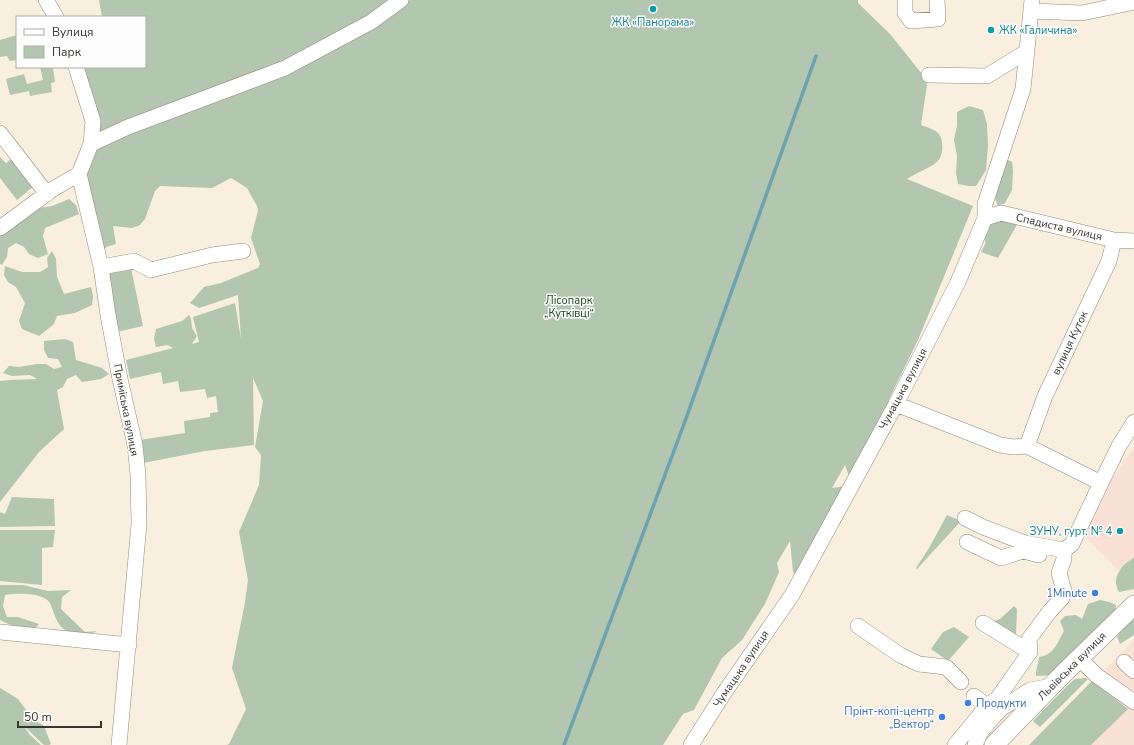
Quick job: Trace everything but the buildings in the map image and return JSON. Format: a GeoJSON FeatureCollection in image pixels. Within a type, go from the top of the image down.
{"type":"FeatureCollection","features":[{"type":"Feature","properties":{"kind":"main road","name":"Львівська вулиця"},"geometry":{"type":"LineString","coordinates":[[994,745],[1079,658],[1134,605]]}},
{"type":"Feature","properties":{"kind":"street"},"geometry":{"type":"LineString","coordinates":[[46,0],[55,16]]}},
{"type":"Feature","properties":{"kind":"street"},"geometry":{"type":"LineString","coordinates":[[91,144],[128,127],[285,68],[371,22],[401,0]]}},
{"type":"Feature","properties":{"kind":"street"},"geometry":{"type":"LineString","coordinates":[[905,0],[905,13],[911,21],[938,19],[937,0]]}},
{"type":"Feature","properties":{"kind":"street"},"geometry":{"type":"LineString","coordinates":[[1031,6],[1082,13],[1134,2]]}},
{"type":"Feature","properties":{"kind":"street","name":"Чумацька вулиця"},"geometry":{"type":"LineString","coordinates":[[691,745],[724,693],[792,595],[896,404],[958,282],[985,218],[985,204],[1022,89],[1031,6]]}},
{"type":"Feature","properties":{"kind":"street"},"geometry":{"type":"LineString","coordinates":[[929,75],[987,76],[1026,52]]}},
{"type":"Feature","properties":{"kind":"street"},"geometry":{"type":"LineString","coordinates":[[0,228],[47,194],[79,174],[91,144],[93,121],[76,68]]}},
{"type":"Feature","properties":{"kind":"street"},"geometry":{"type":"LineString","coordinates":[[0,133],[47,194]]}},
{"type":"Feature","properties":{"kind":"street","name":"Приміська вулиця"},"geometry":{"type":"LineString","coordinates":[[79,174],[101,267],[120,379],[135,445],[138,475],[139,524],[119,745]]}},
{"type":"Feature","properties":{"kind":"street","name":"Спадиста вулиця"},"geometry":{"type":"LineString","coordinates":[[985,218],[1001,213],[1114,240],[1134,241]]}},
{"type":"Feature","properties":{"kind":"street","name":"вулиця Куток"},"geometry":{"type":"LineString","coordinates":[[1027,446],[1045,396],[1109,261],[1114,240]]}},
{"type":"Feature","properties":{"kind":"street"},"geometry":{"type":"LineString","coordinates":[[101,267],[134,261],[151,270],[212,255],[243,251]]}},
{"type":"Feature","properties":{"kind":"street"},"geometry":{"type":"LineString","coordinates":[[896,404],[1000,445],[1027,446],[1100,483]]}},
{"type":"Feature","properties":{"kind":"street"},"geometry":{"type":"LineString","coordinates":[[975,745],[997,699],[1030,652],[1029,639],[1062,598],[1064,591],[1060,573],[1064,555],[1072,544],[1119,446],[1134,422]]}},
{"type":"Feature","properties":{"kind":"street"},"geometry":{"type":"LineString","coordinates":[[965,518],[983,527],[1025,543],[1064,555]]}},
{"type":"Feature","properties":{"kind":"street"},"geometry":{"type":"LineString","coordinates":[[967,542],[1001,558],[1023,551],[1064,555]]}},
{"type":"Feature","properties":{"kind":"street"},"geometry":{"type":"LineString","coordinates":[[983,623],[1030,652]]}},
{"type":"Feature","properties":{"kind":"street"},"geometry":{"type":"LineString","coordinates":[[858,626],[900,655],[919,664],[946,667],[961,682]]}},
{"type":"Feature","properties":{"kind":"street"},"geometry":{"type":"LineString","coordinates":[[0,632],[129,645]]}},
{"type":"Feature","properties":{"kind":"street"},"geometry":{"type":"LineString","coordinates":[[1079,658],[1096,675],[1134,702]]}},
{"type":"Feature","properties":{"kind":"street"},"geometry":{"type":"LineString","coordinates":[[955,745],[990,711],[1002,708],[1030,690],[1052,686]]}},
{"type":"Feature","properties":{"kind":"street"},"geometry":{"type":"LineString","coordinates":[[974,696],[990,711]]}},
{"type":"Feature","properties":{"kind":"shaded area"},"geometry":{"type":"Polygon","coordinates":[[[1134,447],[1134,586],[1084,536],[1105,489],[1134,447]]]}},
{"type":"Feature","properties":{"kind":"shaded area"},"geometry":{"type":"Polygon","coordinates":[[[1134,640],[1134,745],[1030,745],[1096,679],[1134,640]]]}},
{"type":"Feature","properties":{"kind":"green space","name":"Лісопарк „Кутківці“"},"geometry":{"type":"Polygon","coordinates":[[[99,0],[858,0],[858,3],[890,34],[922,74],[927,85],[921,125],[938,133],[942,143],[942,152],[937,162],[907,179],[973,206],[918,340],[892,393],[867,450],[850,479],[845,465],[832,488],[846,486],[798,576],[793,572],[790,541],[777,563],[779,572],[765,604],[742,640],[722,658],[694,710],[683,714],[663,745],[227,745],[229,744],[246,709],[232,668],[248,580],[239,532],[259,485],[261,455],[255,447],[263,401],[253,378],[254,445],[205,451],[143,463],[140,440],[185,433],[184,421],[210,417],[210,413],[218,412],[216,396],[207,398],[205,389],[180,392],[178,381],[163,384],[161,372],[130,379],[126,360],[173,348],[167,345],[156,347],[154,338],[156,329],[182,321],[189,315],[192,328],[197,336],[192,344],[199,342],[193,317],[235,303],[241,339],[238,295],[199,308],[190,303],[204,287],[221,283],[258,268],[260,264],[251,238],[258,210],[247,188],[231,178],[212,188],[160,186],[155,191],[145,219],[140,225],[132,228],[113,226],[116,244],[102,249],[78,199],[100,139],[100,129],[78,68],[146,68],[146,16],[102,16],[99,0]]]}},
{"type":"Feature","properties":{"kind":"green space"},"geometry":{"type":"Polygon","coordinates":[[[16,35],[16,60],[10,61],[7,56],[0,57],[0,40],[16,35]]]}},
{"type":"Feature","properties":{"kind":"green space"},"geometry":{"type":"Polygon","coordinates":[[[40,68],[53,68],[55,82],[51,83],[52,92],[30,96],[29,91],[10,95],[6,79],[24,74],[27,84],[43,80],[40,68]]]}},
{"type":"Feature","properties":{"kind":"green space"},"geometry":{"type":"Polygon","coordinates":[[[969,106],[983,110],[987,124],[988,146],[986,170],[976,186],[958,184],[956,173],[957,156],[954,140],[957,126],[957,112],[969,106]]]}},
{"type":"Feature","properties":{"kind":"green space"},"geometry":{"type":"Polygon","coordinates":[[[0,157],[6,163],[11,159],[34,186],[17,200],[0,178],[0,157]]]}},
{"type":"Feature","properties":{"kind":"green space"},"geometry":{"type":"Polygon","coordinates":[[[1008,160],[1012,162],[1012,190],[1005,203],[998,206],[995,198],[1004,161],[1008,160]]]}},
{"type":"Feature","properties":{"kind":"green space"},"geometry":{"type":"Polygon","coordinates":[[[69,199],[76,205],[79,214],[45,228],[43,236],[48,254],[38,258],[29,254],[24,247],[16,243],[8,248],[7,257],[2,265],[0,264],[0,234],[33,209],[52,206],[69,199]]]}},
{"type":"Feature","properties":{"kind":"green space"},"geometry":{"type":"Polygon","coordinates":[[[997,218],[1018,223],[998,258],[981,252],[986,242],[985,236],[992,220],[997,218]]]}},
{"type":"Feature","properties":{"kind":"green space"},"geometry":{"type":"Polygon","coordinates":[[[52,251],[56,259],[57,277],[64,294],[91,287],[93,296],[92,305],[75,313],[57,316],[54,324],[39,336],[22,329],[19,321],[25,303],[16,287],[8,282],[4,275],[5,266],[22,272],[40,272],[48,267],[47,258],[52,251]]]}},
{"type":"Feature","properties":{"kind":"green space"},"geometry":{"type":"Polygon","coordinates":[[[131,268],[143,326],[117,332],[105,269],[131,268]]]}},
{"type":"Feature","properties":{"kind":"green space"},"geometry":{"type":"Polygon","coordinates":[[[65,339],[73,342],[76,360],[102,368],[109,374],[101,379],[82,382],[76,375],[67,379],[63,387],[57,390],[64,429],[39,452],[0,502],[0,381],[37,379],[30,375],[12,376],[3,373],[9,366],[19,367],[46,364],[54,369],[62,367],[58,359],[48,358],[44,350],[44,341],[65,339]]]}},
{"type":"Feature","properties":{"kind":"green space"},"geometry":{"type":"Polygon","coordinates":[[[12,497],[54,499],[55,526],[0,527],[0,512],[5,514],[12,497]]]}},
{"type":"Feature","properties":{"kind":"green space"},"geometry":{"type":"Polygon","coordinates":[[[947,515],[961,521],[917,569],[916,568],[947,515]]]}},
{"type":"Feature","properties":{"kind":"green space"},"geometry":{"type":"Polygon","coordinates":[[[0,530],[55,530],[53,547],[42,548],[42,585],[0,581],[0,530]]]}},
{"type":"Feature","properties":{"kind":"green space"},"geometry":{"type":"Polygon","coordinates":[[[1134,558],[1134,589],[1119,592],[1116,584],[1117,575],[1127,562],[1134,558]]]}},
{"type":"Feature","properties":{"kind":"green space"},"geometry":{"type":"Polygon","coordinates":[[[0,585],[23,585],[48,591],[71,590],[62,597],[61,609],[85,632],[97,631],[87,636],[65,630],[57,621],[50,603],[47,599],[42,597],[29,594],[5,595],[3,606],[7,617],[18,617],[39,624],[31,633],[21,630],[0,620],[0,585]]]}},
{"type":"Feature","properties":{"kind":"green space"},"geometry":{"type":"Polygon","coordinates":[[[1100,600],[1116,605],[1115,612],[1052,675],[1036,676],[1039,657],[1052,651],[1064,631],[1060,621],[1065,616],[1076,615],[1082,619],[1088,604],[1100,600]]]}},
{"type":"Feature","properties":{"kind":"green space"},"geometry":{"type":"Polygon","coordinates":[[[1014,606],[1017,609],[1016,635],[991,622],[1000,619],[1014,606]]]}},
{"type":"Feature","properties":{"kind":"green space"},"geometry":{"type":"Polygon","coordinates":[[[1134,616],[1134,635],[1120,644],[1117,637],[1134,616]]]}},
{"type":"Feature","properties":{"kind":"green space"},"geometry":{"type":"Polygon","coordinates":[[[954,627],[969,637],[948,661],[931,649],[943,632],[954,627]]]}},
{"type":"Feature","properties":{"kind":"green space"},"geometry":{"type":"Polygon","coordinates":[[[1075,679],[1088,679],[1040,727],[1033,721],[1075,679]]]}},
{"type":"Feature","properties":{"kind":"green space"},"geometry":{"type":"Polygon","coordinates":[[[1092,681],[1128,709],[1091,745],[1029,745],[1092,681]]]}},
{"type":"Feature","properties":{"kind":"green space"},"geometry":{"type":"Polygon","coordinates":[[[0,688],[18,699],[33,719],[44,726],[51,744],[44,745],[23,725],[30,735],[41,745],[0,745],[0,688]]]}},
{"type":"Feature","properties":{"kind":"waterway"},"geometry":{"type":"LineString","coordinates":[[564,745],[684,424],[816,56]]}},
{"type":"Feature","properties":{"kind":"place","name":"ЖК «Панорама»"},"geometry":{"type":"Point","coordinates":[653,9]}},
{"type":"Feature","properties":{"kind":"place","name":"ЖК «Галичина»"},"geometry":{"type":"Point","coordinates":[991,30]}},
{"type":"Feature","properties":{"kind":"place","name":"ЗУНУ, гурт. № 4"},"geometry":{"type":"Point","coordinates":[1120,531]}},
{"type":"Feature","properties":{"kind":"place","name":"1Minute"},"geometry":{"type":"Point","coordinates":[1095,593]}},
{"type":"Feature","properties":{"kind":"place","name":"Продукти"},"geometry":{"type":"Point","coordinates":[968,703]}},
{"type":"Feature","properties":{"kind":"place","name":"Прінт-копі-центр „Вектор“"},"geometry":{"type":"Point","coordinates":[942,717]}}]}
